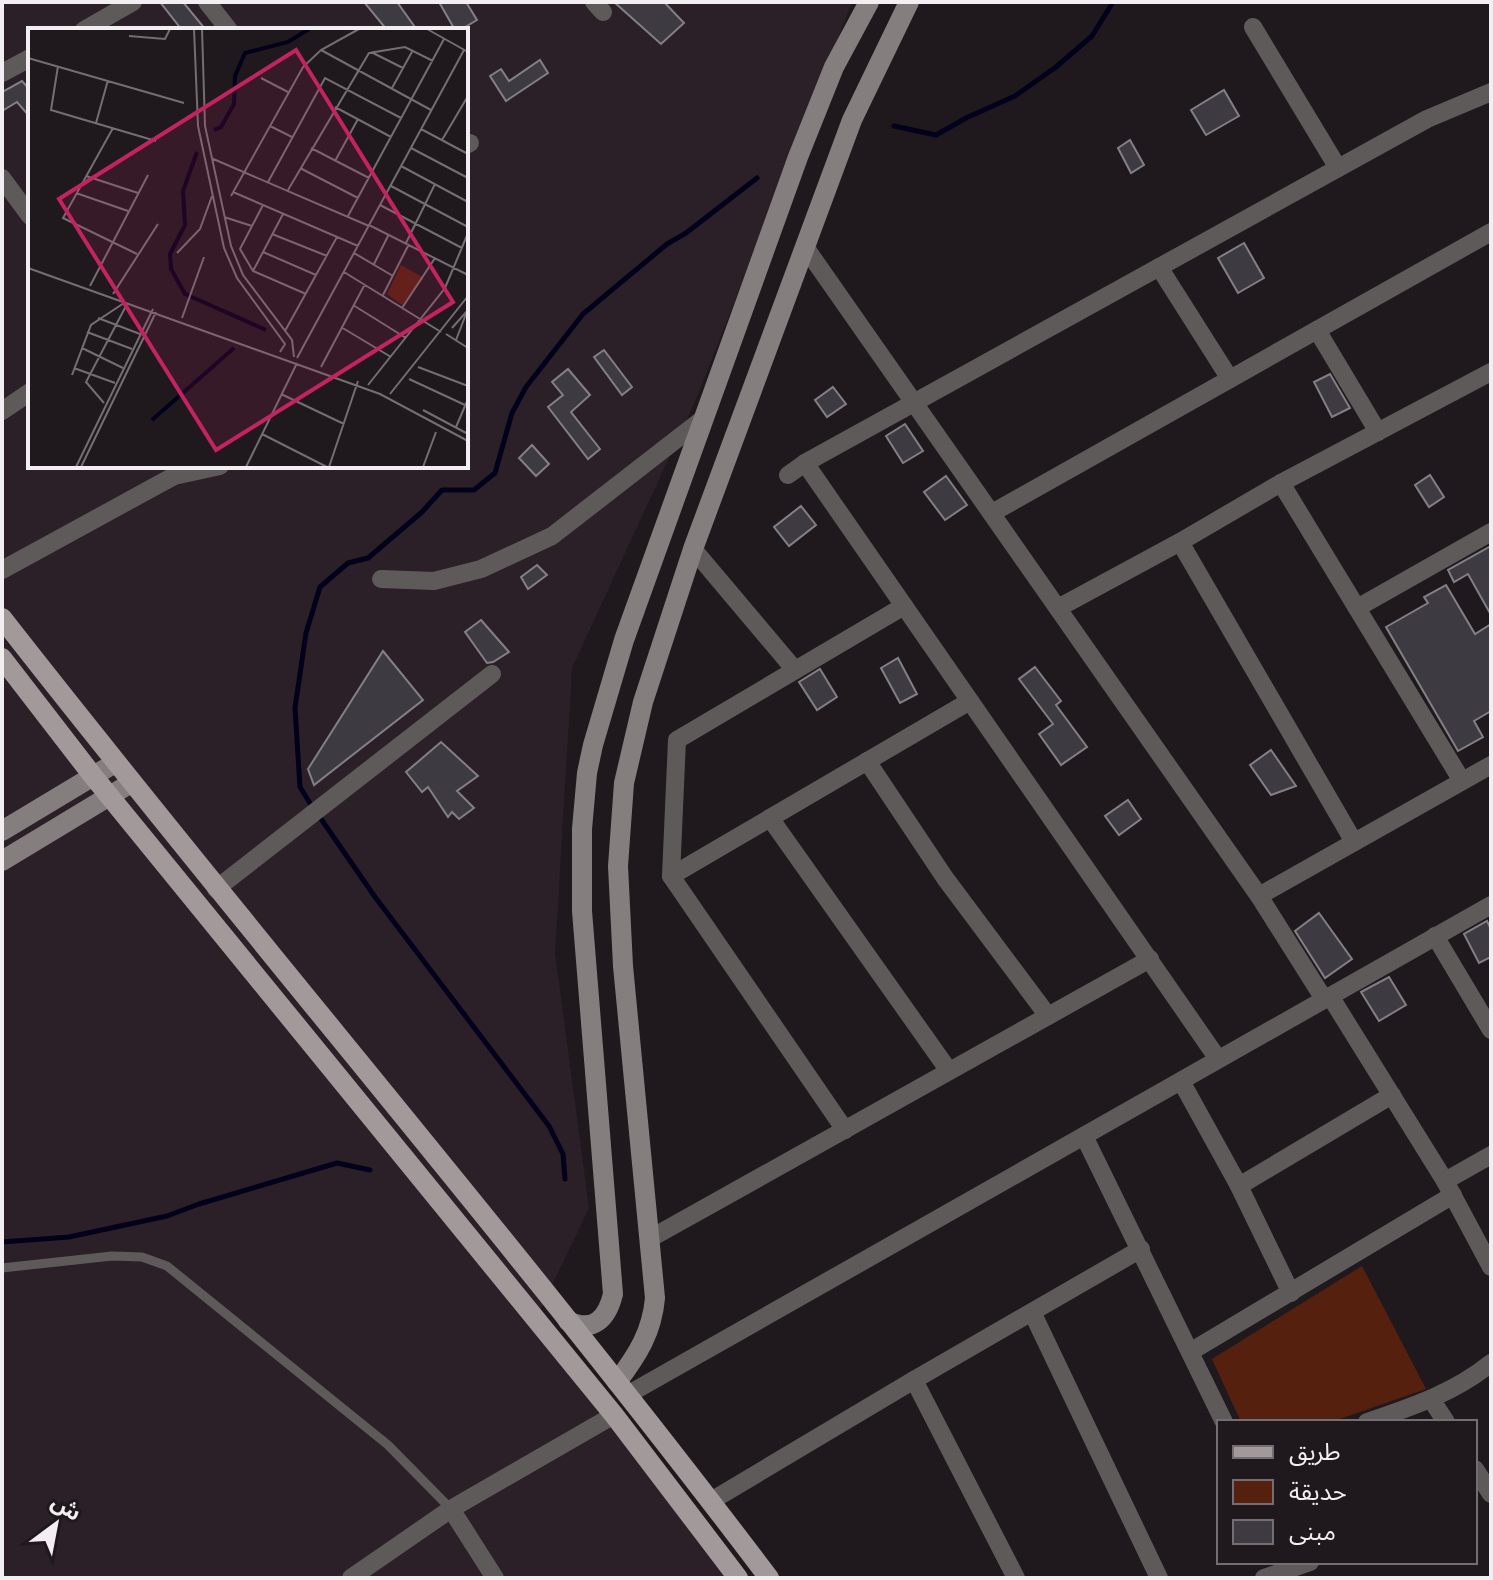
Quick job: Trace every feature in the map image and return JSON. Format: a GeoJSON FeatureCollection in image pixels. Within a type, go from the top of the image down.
{"type":"FeatureCollection","features":[{"type":"Feature","properties":{"kind":"main road"},"geometry":{"type":"LineString","coordinates":[[2,618],[216,889],[622,1388],[769,1578]]}},
{"type":"Feature","properties":{"kind":"main road"},"geometry":{"type":"LineString","coordinates":[[5,667],[614,1415],[738,1578]]}},
{"type":"Feature","properties":{"kind":"street"},"geometry":{"type":"LineString","coordinates":[[91,28],[133,2]]}},
{"type":"Feature","properties":{"kind":"street"},"geometry":{"type":"LineString","coordinates":[[207,2],[227,28]]}},
{"type":"Feature","properties":{"kind":"street"},"geometry":{"type":"LineString","coordinates":[[568,1321],[588,1327],[597,1324],[605,1316],[613,1294],[582,911],[582,829],[587,773],[599,718],[624,640],[817,107],[869,2]]}},
{"type":"Feature","properties":{"kind":"street"},"geometry":{"type":"LineString","coordinates":[[622,1388],[652,1323],[655,1298],[623,966],[619,836],[630,751],[693,549],[852,120],[909,2]]}},
{"type":"Feature","properties":{"kind":"street"},"geometry":{"type":"LineString","coordinates":[[1253,27],[1338,168]]}},
{"type":"Feature","properties":{"kind":"street"},"geometry":{"type":"LineString","coordinates":[[2,73],[28,59]]}},
{"type":"Feature","properties":{"kind":"street"},"geometry":{"type":"LineString","coordinates":[[788,475],[1427,119],[1491,92]]}},
{"type":"Feature","properties":{"kind":"street"},"geometry":{"type":"LineString","coordinates":[[2,178],[28,213]]}},
{"type":"Feature","properties":{"kind":"street"},"geometry":{"type":"LineString","coordinates":[[992,513],[1491,232]]}},
{"type":"Feature","properties":{"kind":"street"},"geometry":{"type":"LineString","coordinates":[[805,247],[1259,896],[1392,1095],[1449,1188],[1491,1267]]}},
{"type":"Feature","properties":{"kind":"street"},"geometry":{"type":"LineString","coordinates":[[1159,267],[1230,379]]}},
{"type":"Feature","properties":{"kind":"street"},"geometry":{"type":"LineString","coordinates":[[759,268],[790,288]]}},
{"type":"Feature","properties":{"kind":"street"},"geometry":{"type":"LineString","coordinates":[[1317,330],[1378,432]]}},
{"type":"Feature","properties":{"kind":"street"},"geometry":{"type":"LineString","coordinates":[[1058,608],[1281,483],[1491,372]]}},
{"type":"Feature","properties":{"kind":"street"},"geometry":{"type":"LineString","coordinates":[[2,411],[28,393]]}},
{"type":"Feature","properties":{"kind":"street"},"geometry":{"type":"LineString","coordinates":[[381,579],[434,581],[481,569],[552,536],[704,418]]}},
{"type":"Feature","properties":{"kind":"street"},"geometry":{"type":"LineString","coordinates":[[805,463],[1218,1059]]}},
{"type":"Feature","properties":{"kind":"street"},"geometry":{"type":"LineString","coordinates":[[2,570],[174,476],[199,468]]}},
{"type":"Feature","properties":{"kind":"street"},"geometry":{"type":"LineString","coordinates":[[1281,483],[1462,781]]}},
{"type":"Feature","properties":{"kind":"street"},"geometry":{"type":"LineString","coordinates":[[1357,608],[1491,532]]}},
{"type":"Feature","properties":{"kind":"street"},"geometry":{"type":"LineString","coordinates":[[1180,542],[1354,842]]}},
{"type":"Feature","properties":{"kind":"street"},"geometry":{"type":"LineString","coordinates":[[693,549],[795,670]]}},
{"type":"Feature","properties":{"kind":"street"},"geometry":{"type":"LineString","coordinates":[[845,1130],[671,876],[677,740],[904,606]]}},
{"type":"Feature","properties":{"kind":"street"},"geometry":{"type":"LineString","coordinates":[[216,889],[492,674]]}},
{"type":"Feature","properties":{"kind":"street"},"geometry":{"type":"LineString","coordinates":[[671,876],[970,701]]}},
{"type":"Feature","properties":{"kind":"street"},"geometry":{"type":"LineString","coordinates":[[867,761],[945,878],[1048,1016]]}},
{"type":"Feature","properties":{"kind":"street"},"geometry":{"type":"LineString","coordinates":[[2,831],[115,763]]}},
{"type":"Feature","properties":{"kind":"street"},"geometry":{"type":"LineString","coordinates":[[1259,896],[1491,765]]}},
{"type":"Feature","properties":{"kind":"street"},"geometry":{"type":"LineString","coordinates":[[2,861],[131,783]]}},
{"type":"Feature","properties":{"kind":"street"},"geometry":{"type":"LineString","coordinates":[[770,818],[949,1071]]}},
{"type":"Feature","properties":{"kind":"street"},"geometry":{"type":"LineString","coordinates":[[622,1388],[1084,1136],[1491,905]]}},
{"type":"Feature","properties":{"kind":"street"},"geometry":{"type":"LineString","coordinates":[[1435,936],[1491,1030]]}},
{"type":"Feature","properties":{"kind":"street"},"geometry":{"type":"LineString","coordinates":[[651,1238],[1150,959]]}},
{"type":"Feature","properties":{"kind":"street"},"geometry":{"type":"LineString","coordinates":[[1181,1081],[1239,1186],[1291,1293]]}},
{"type":"Feature","properties":{"kind":"street"},"geometry":{"type":"LineString","coordinates":[[1239,1186],[1392,1095]]}},
{"type":"Feature","properties":{"kind":"street"},"geometry":{"type":"LineString","coordinates":[[1084,1136],[1223,1420]]}},
{"type":"Feature","properties":{"kind":"street"},"geometry":{"type":"LineString","coordinates":[[1190,1352],[1291,1293],[1449,1188],[1491,1155]]}},
{"type":"Feature","properties":{"kind":"street"},"geometry":{"type":"LineString","coordinates":[[711,1501],[1141,1249]]}},
{"type":"Feature","properties":{"kind":"street"},"geometry":{"type":"LineString","coordinates":[[1032,1312],[1159,1578]]}},
{"type":"Feature","properties":{"kind":"street"},"geometry":{"type":"LineString","coordinates":[[1373,1420],[1431,1399],[1476,1376],[1491,1363]]}},
{"type":"Feature","properties":{"kind":"street"},"geometry":{"type":"LineString","coordinates":[[914,1380],[1016,1578]]}},
{"type":"Feature","properties":{"kind":"street"},"geometry":{"type":"LineString","coordinates":[[1431,1399],[1445,1420]]}},
{"type":"Feature","properties":{"kind":"street"},"geometry":{"type":"LineString","coordinates":[[351,1578],[451,1509],[614,1415]]}},
{"type":"Feature","properties":{"kind":"street"},"geometry":{"type":"LineString","coordinates":[[1477,1472],[1491,1496]]}},
{"type":"Feature","properties":{"kind":"street"},"geometry":{"type":"LineString","coordinates":[[451,1509],[495,1578]]}},
{"type":"Feature","properties":{"kind":"street"},"geometry":{"type":"LineString","coordinates":[[1264,1578],[1298,1567]]}},
{"type":"Feature","properties":{"kind":"lane"},"geometry":{"type":"LineString","coordinates":[[2,1268],[112,1256],[142,1257],[167,1266],[388,1445],[451,1509]]}},
{"type":"Feature","properties":{"kind":"shaded area"},"geometry":{"type":"Polygon","coordinates":[[[2,2],[852,2],[697,397],[572,668],[555,953],[589,1208],[533,1325],[732,1578],[2,1578],[2,2]]]}},
{"type":"Feature","properties":{"kind":"green space"},"geometry":{"type":"Polygon","coordinates":[[[1362,1266],[1426,1389],[1337,1420],[1240,1420],[1212,1359],[1362,1266]]]}},
{"type":"Feature","properties":{"kind":"building"},"geometry":{"type":"Polygon","coordinates":[[[160,2],[183,2],[204,28],[180,28],[160,2]]]}},
{"type":"Feature","properties":{"kind":"building"},"geometry":{"type":"Polygon","coordinates":[[[364,2],[397,2],[416,28],[385,28],[364,2]]]}},
{"type":"Feature","properties":{"kind":"building"},"geometry":{"type":"Polygon","coordinates":[[[439,2],[466,2],[477,20],[463,28],[454,28],[439,2]]]}},
{"type":"Feature","properties":{"kind":"building"},"geometry":{"type":"Polygon","coordinates":[[[614,2],[664,2],[684,23],[661,44],[614,2]]]}},
{"type":"Feature","properties":{"kind":"building"},"geometry":{"type":"Polygon","coordinates":[[[540,60],[548,73],[506,101],[490,76],[501,69],[509,81],[540,60]]]}},
{"type":"Feature","properties":{"kind":"building"},"geometry":{"type":"Polygon","coordinates":[[[22,81],[28,88],[28,115],[17,102],[2,111],[2,92],[22,81]]]}},
{"type":"Feature","properties":{"kind":"building"},"geometry":{"type":"Polygon","coordinates":[[[1224,90],[1239,116],[1206,135],[1191,110],[1224,90]]]}},
{"type":"Feature","properties":{"kind":"building"},"geometry":{"type":"Polygon","coordinates":[[[1130,140],[1144,165],[1131,173],[1118,148],[1130,140]]]}},
{"type":"Feature","properties":{"kind":"building"},"geometry":{"type":"Polygon","coordinates":[[[1244,243],[1264,278],[1238,293],[1218,258],[1244,243]]]}},
{"type":"Feature","properties":{"kind":"building"},"geometry":{"type":"Polygon","coordinates":[[[604,350],[632,387],[622,395],[594,357],[604,350]]]}},
{"type":"Feature","properties":{"kind":"building"},"geometry":{"type":"Polygon","coordinates":[[[568,369],[590,395],[571,412],[600,449],[588,459],[548,407],[563,395],[552,382],[568,369]]]}},
{"type":"Feature","properties":{"kind":"building"},"geometry":{"type":"Polygon","coordinates":[[[1330,374],[1350,408],[1332,417],[1314,382],[1330,374]]]}},
{"type":"Feature","properties":{"kind":"building"},"geometry":{"type":"Polygon","coordinates":[[[833,387],[846,404],[827,417],[815,400],[833,387]]]}},
{"type":"Feature","properties":{"kind":"building"},"geometry":{"type":"Polygon","coordinates":[[[905,424],[923,451],[903,463],[886,436],[905,424]]]}},
{"type":"Feature","properties":{"kind":"building"},"geometry":{"type":"Polygon","coordinates":[[[532,445],[549,464],[536,476],[519,458],[532,445]]]}},
{"type":"Feature","properties":{"kind":"building"},"geometry":{"type":"Polygon","coordinates":[[[1430,475],[1444,497],[1429,507],[1415,485],[1430,475]]]}},
{"type":"Feature","properties":{"kind":"building"},"geometry":{"type":"Polygon","coordinates":[[[946,476],[967,505],[945,520],[924,492],[946,476]]]}},
{"type":"Feature","properties":{"kind":"building"},"geometry":{"type":"Polygon","coordinates":[[[801,506],[816,525],[789,546],[774,527],[801,506]]]}},
{"type":"Feature","properties":{"kind":"building"},"geometry":{"type":"Polygon","coordinates":[[[1491,546],[1491,615],[1468,574],[1454,582],[1448,570],[1491,546]]]}},
{"type":"Feature","properties":{"kind":"building"},"geometry":{"type":"Polygon","coordinates":[[[537,565],[547,575],[528,589],[521,577],[537,565]]]}},
{"type":"Feature","properties":{"kind":"building"},"geometry":{"type":"Polygon","coordinates":[[[1446,585],[1475,634],[1491,624],[1491,711],[1474,721],[1483,737],[1458,751],[1386,627],[1428,603],[1424,597],[1446,585]]]}},
{"type":"Feature","properties":{"kind":"building"},"geometry":{"type":"Polygon","coordinates":[[[481,620],[509,652],[493,662],[487,663],[465,632],[481,620]]]}},
{"type":"Feature","properties":{"kind":"building"},"geometry":{"type":"Polygon","coordinates":[[[383,651],[423,700],[314,785],[308,769],[383,651]]]}},
{"type":"Feature","properties":{"kind":"building"},"geometry":{"type":"Polygon","coordinates":[[[898,658],[917,694],[900,703],[881,668],[898,658]]]}},
{"type":"Feature","properties":{"kind":"building"},"geometry":{"type":"Polygon","coordinates":[[[1035,667],[1061,701],[1056,705],[1087,747],[1061,765],[1039,734],[1053,724],[1019,679],[1035,667]]]}},
{"type":"Feature","properties":{"kind":"building"},"geometry":{"type":"Polygon","coordinates":[[[820,669],[837,697],[817,710],[799,682],[820,669]]]}},
{"type":"Feature","properties":{"kind":"building"},"geometry":{"type":"Polygon","coordinates":[[[441,742],[478,776],[457,791],[474,808],[459,819],[452,812],[448,817],[428,787],[422,792],[406,772],[441,742]]]}},
{"type":"Feature","properties":{"kind":"building"},"geometry":{"type":"Polygon","coordinates":[[[1271,750],[1296,786],[1271,795],[1250,765],[1271,750]]]}},
{"type":"Feature","properties":{"kind":"building"},"geometry":{"type":"Polygon","coordinates":[[[1128,800],[1141,819],[1119,835],[1105,816],[1128,800]]]}},
{"type":"Feature","properties":{"kind":"building"},"geometry":{"type":"Polygon","coordinates":[[[1319,913],[1352,959],[1325,978],[1295,931],[1319,913]]]}},
{"type":"Feature","properties":{"kind":"building"},"geometry":{"type":"Polygon","coordinates":[[[1487,921],[1491,929],[1491,957],[1479,963],[1464,934],[1487,921]]]}},
{"type":"Feature","properties":{"kind":"building"},"geometry":{"type":"Polygon","coordinates":[[[1389,977],[1406,1005],[1379,1021],[1361,992],[1389,977]]]}},
{"type":"Feature","properties":{"kind":"waterway"},"geometry":{"type":"LineString","coordinates":[[894,126],[936,135],[1015,96],[1092,36],[1113,2]]}},
{"type":"Feature","properties":{"kind":"waterway"},"geometry":{"type":"LineString","coordinates":[[313,808],[300,787],[295,708],[306,633],[320,587],[348,563],[368,558],[422,512],[442,490],[474,490],[495,473],[512,413],[526,387],[583,314],[667,244],[757,178]]}},
{"type":"Feature","properties":{"kind":"waterway"},"geometry":{"type":"LineString","coordinates":[[319,816],[375,897],[549,1126],[563,1154],[565,1179]]}},
{"type":"Feature","properties":{"kind":"waterway"},"geometry":{"type":"LineString","coordinates":[[2,1242],[69,1237],[167,1216],[337,1163],[370,1170]]}}]}
